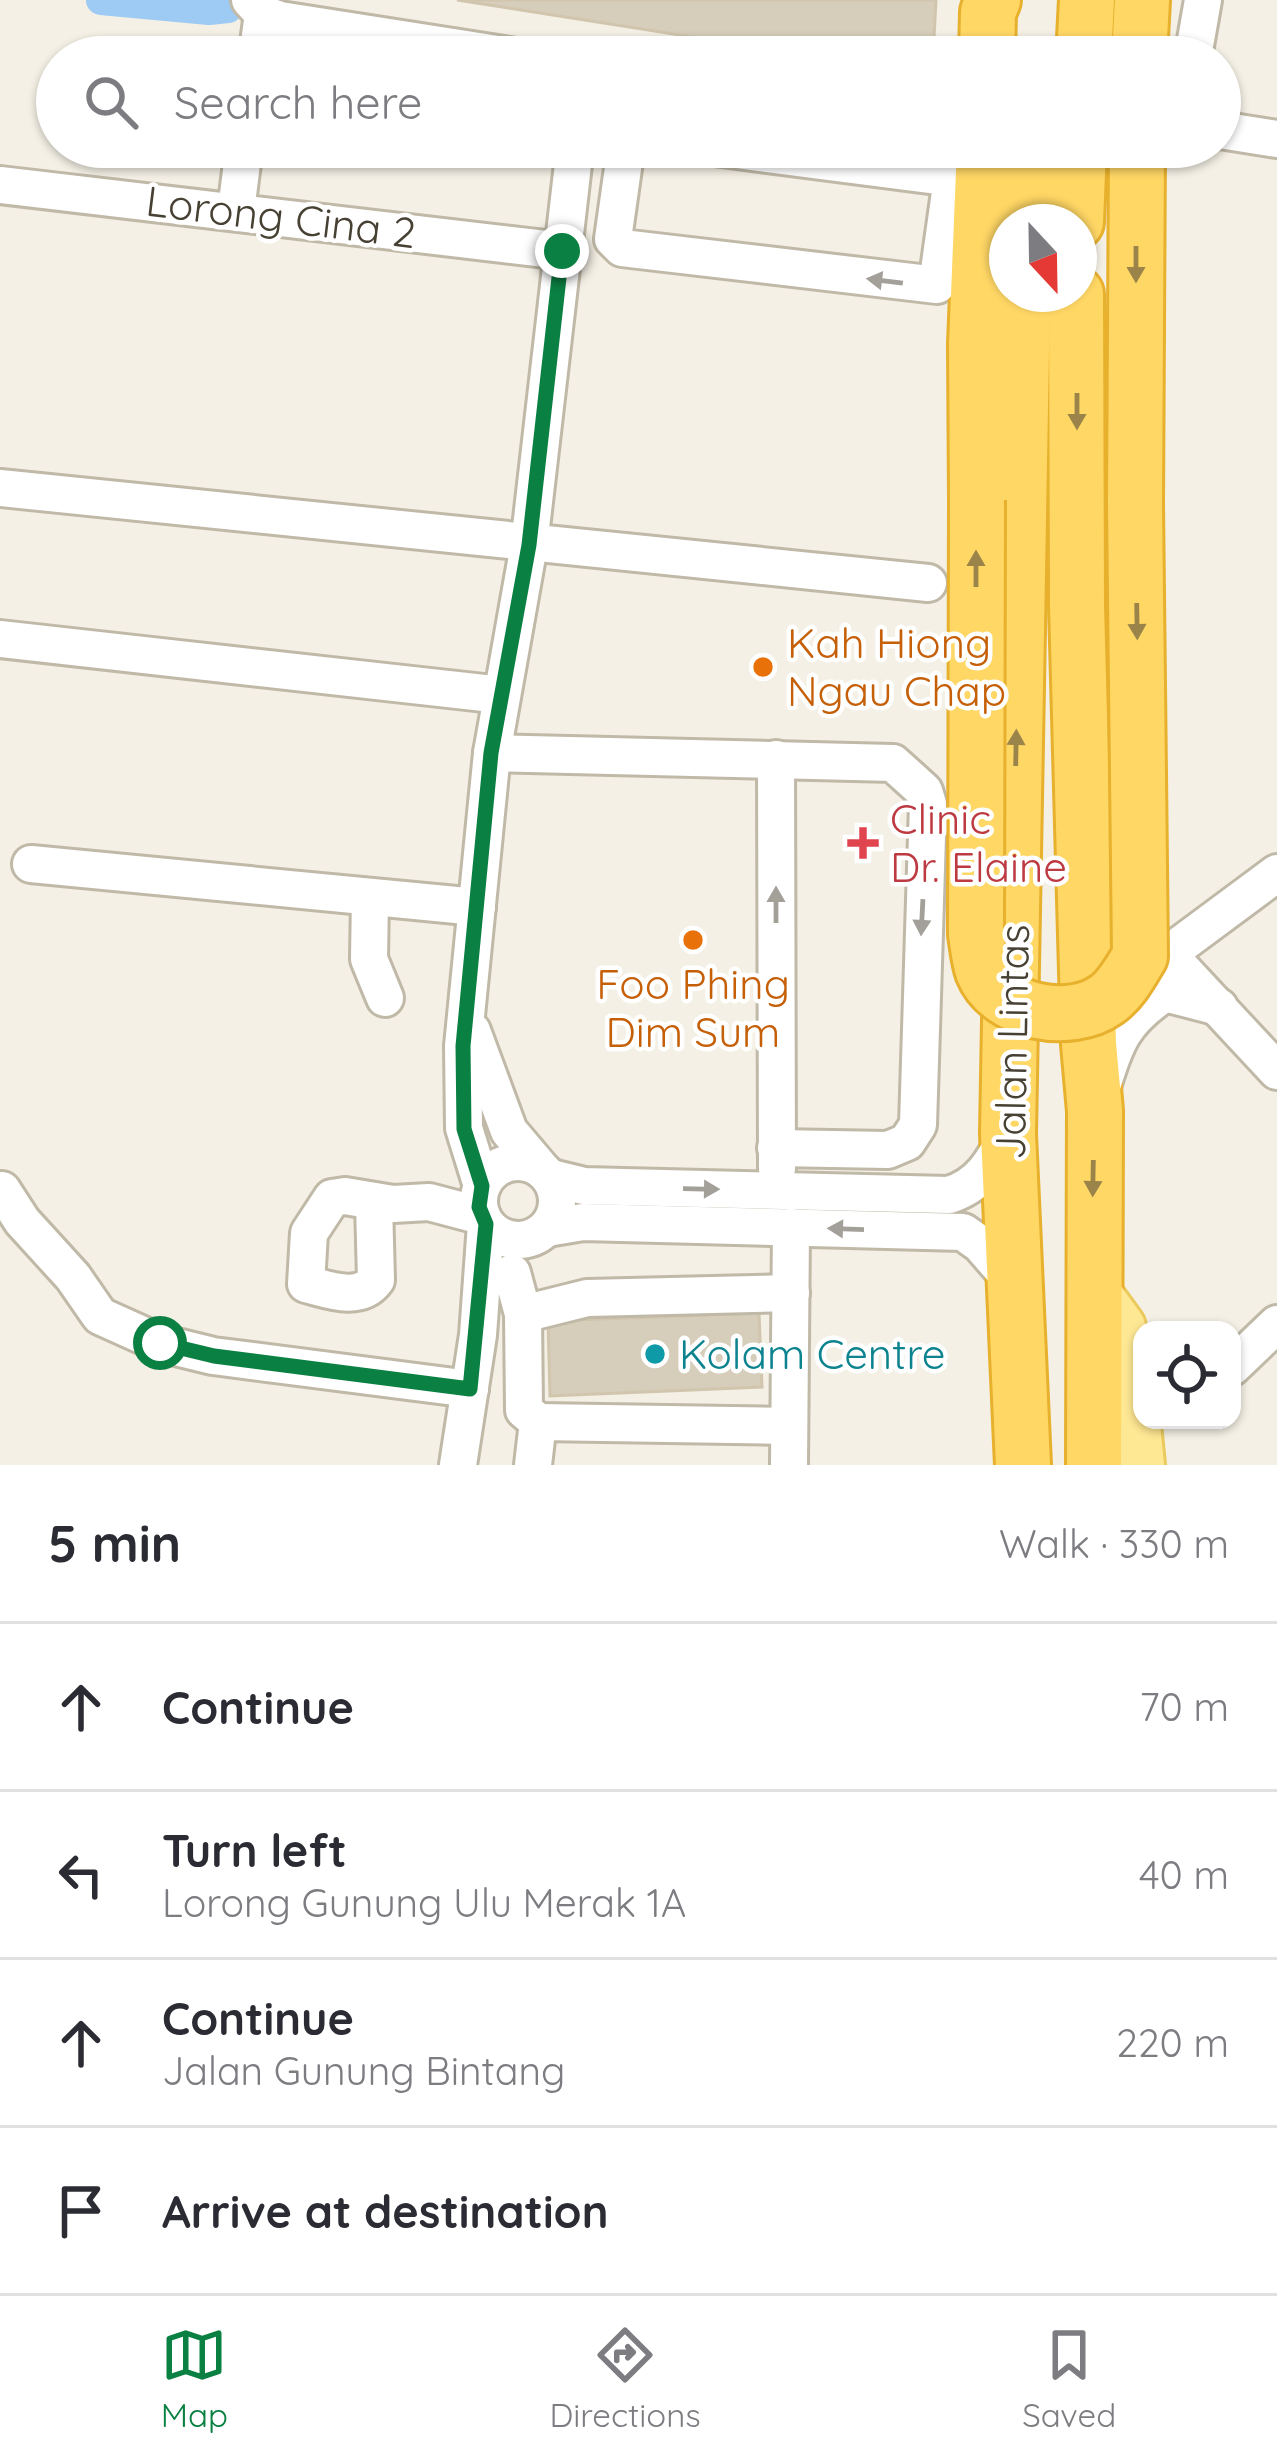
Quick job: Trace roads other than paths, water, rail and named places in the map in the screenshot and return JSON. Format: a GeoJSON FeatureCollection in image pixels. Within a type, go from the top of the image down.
{"type":"FeatureCollection","features":[{"type":"Feature","properties":{"kind":"highway"},"geometry":{"type":"LineString","coordinates":[[989,36],[993,0]]}},
{"type":"Feature","properties":{"kind":"highway"},"geometry":{"type":"LineString","coordinates":[[1020,0],[1022,36]]}},
{"type":"Feature","properties":{"kind":"highway"},"geometry":{"type":"LineString","coordinates":[[1085,36],[1087,0]]}},
{"type":"Feature","properties":{"kind":"highway"},"geometry":{"type":"LineString","coordinates":[[983,168],[976,344],[976,934],[984,974],[1005,996],[1051,1014],[1075,1014],[1107,1000],[1140,956],[1137,168]]}},
{"type":"Feature","properties":{"kind":"highway"},"geometry":{"type":"LineString","coordinates":[[1024,168],[1024,204]]}},
{"type":"Feature","properties":{"kind":"highway"},"geometry":{"type":"LineString","coordinates":[[1077,204],[1078,168]]}},
{"type":"Feature","properties":{"kind":"highway","name":"Jalan Lintas"},"geometry":{"type":"LineString","coordinates":[[1018,1453],[1008,1134],[1023,312]]}},
{"type":"Feature","properties":{"kind":"highway","name":"Jalan Lintas"},"geometry":{"type":"LineString","coordinates":[[1076,312],[1077,606],[1095,1111],[1094,1465]]}},
{"type":"Feature","properties":{"kind":"main road"},"geometry":{"type":"LineString","coordinates":[[1093,1287],[1121,1328],[1140,1465]]}},
{"type":"Feature","properties":{"kind":"street"},"geometry":{"type":"LineString","coordinates":[[1197,36],[1203,0]]}},
{"type":"Feature","properties":{"kind":"street"},"geometry":{"type":"LineString","coordinates":[[256,7],[280,20],[382,36]]}},
{"type":"Feature","properties":{"kind":"street"},"geometry":{"type":"LineString","coordinates":[[1241,133],[1277,139]]}},
{"type":"Feature","properties":{"kind":"street"},"geometry":{"type":"LineString","coordinates":[[236,211],[241,168]]}},
{"type":"Feature","properties":{"kind":"street"},"geometry":{"type":"LineString","coordinates":[[458,1465],[478,1335],[483,1209],[464,1129],[463,1046],[491,753],[529,545],[572,168]]}},
{"type":"Feature","properties":{"kind":"street"},"geometry":{"type":"LineString","coordinates":[[620,168],[613,238],[622,248],[937,285],[951,185],[945,177],[876,168]]}},
{"type":"Feature","properties":{"kind":"street","name":"Lorong Cina 2"},"geometry":{"type":"LineString","coordinates":[[0,185],[562,251]]}},
{"type":"Feature","properties":{"kind":"street"},"geometry":{"type":"LineString","coordinates":[[0,488],[928,583]]}},
{"type":"Feature","properties":{"kind":"street"},"geometry":{"type":"LineString","coordinates":[[0,639],[502,695]]}},
{"type":"Feature","properties":{"kind":"street"},"geometry":{"type":"LineString","coordinates":[[491,753],[892,764],[924,791],[928,804],[918,1125],[907,1142],[888,1150],[776,1148]]}},
{"type":"Feature","properties":{"kind":"street"},"geometry":{"type":"LineString","coordinates":[[776,759],[777,1191]]}},
{"type":"Feature","properties":{"kind":"street"},"geometry":{"type":"LineString","coordinates":[[31,864],[477,907]]}},
{"type":"Feature","properties":{"kind":"street"},"geometry":{"type":"LineString","coordinates":[[1168,954],[1277,873]]}},
{"type":"Feature","properties":{"kind":"street"},"geometry":{"type":"LineString","coordinates":[[1085,884],[1115,925],[1168,954],[1277,1071]]}},
{"type":"Feature","properties":{"kind":"street"},"geometry":{"type":"LineString","coordinates":[[370,897],[369,959],[386,998]]}},
{"type":"Feature","properties":{"kind":"street"},"geometry":{"type":"LineString","coordinates":[[1095,1111],[1114,1045],[1136,1013],[1166,993],[1219,1007]]}},
{"type":"Feature","properties":{"kind":"street"},"geometry":{"type":"LineString","coordinates":[[467,1016],[509,1130],[546,1174],[557,1209],[478,1335]]}},
{"type":"Feature","properties":{"kind":"street"},"geometry":{"type":"LineString","coordinates":[[483,1209],[497,1168],[520,1162],[584,1186],[950,1195],[968,1189],[989,1168],[1008,1134]]}},
{"type":"Feature","properties":{"kind":"street"},"geometry":{"type":"LineString","coordinates":[[2,1190],[100,1316],[160,1343],[214,1356],[470,1389]]}},
{"type":"Feature","properties":{"kind":"street"},"geometry":{"type":"LineString","coordinates":[[374,1203],[429,1202],[483,1209],[504,1238],[529,1247],[583,1222],[963,1232],[1014,1283]]}},
{"type":"Feature","properties":{"kind":"street"},"geometry":{"type":"LineString","coordinates":[[791,1228],[792,1464]]}},
{"type":"Feature","properties":{"kind":"street"},"geometry":{"type":"LineString","coordinates":[[529,1247],[523,1314],[524,1410],[538,1422],[789,1426]]}},
{"type":"Feature","properties":{"kind":"street"},"geometry":{"type":"LineString","coordinates":[[523,1314],[587,1298],[790,1293]]}},
{"type":"Feature","properties":{"kind":"street"},"geometry":{"type":"LineString","coordinates":[[1241,1358],[1277,1324]]}},
{"type":"Feature","properties":{"kind":"street"},"geometry":{"type":"LineString","coordinates":[[533,1465],[538,1422]]}},
{"type":"Feature","properties":{"kind":"waterway"},"geometry":{"type":"LineString","coordinates":[[101,0],[228,8]]}},
{"type":"Feature","properties":{"kind":"place","name":"Kah Hiong Ngau Chap"},"geometry":{"type":"Point","coordinates":[763,667]}},
{"type":"Feature","properties":{"kind":"place","name":"Clinic Dr. Elaine"},"geometry":{"type":"Point","coordinates":[863,843]}},
{"type":"Feature","properties":{"kind":"place","name":"Foo Phing Dim Sum"},"geometry":{"type":"Point","coordinates":[693,940]}},
{"type":"Feature","properties":{"kind":"place","name":"Kolam Centre"},"geometry":{"type":"Point","coordinates":[655,1354]}}]}
